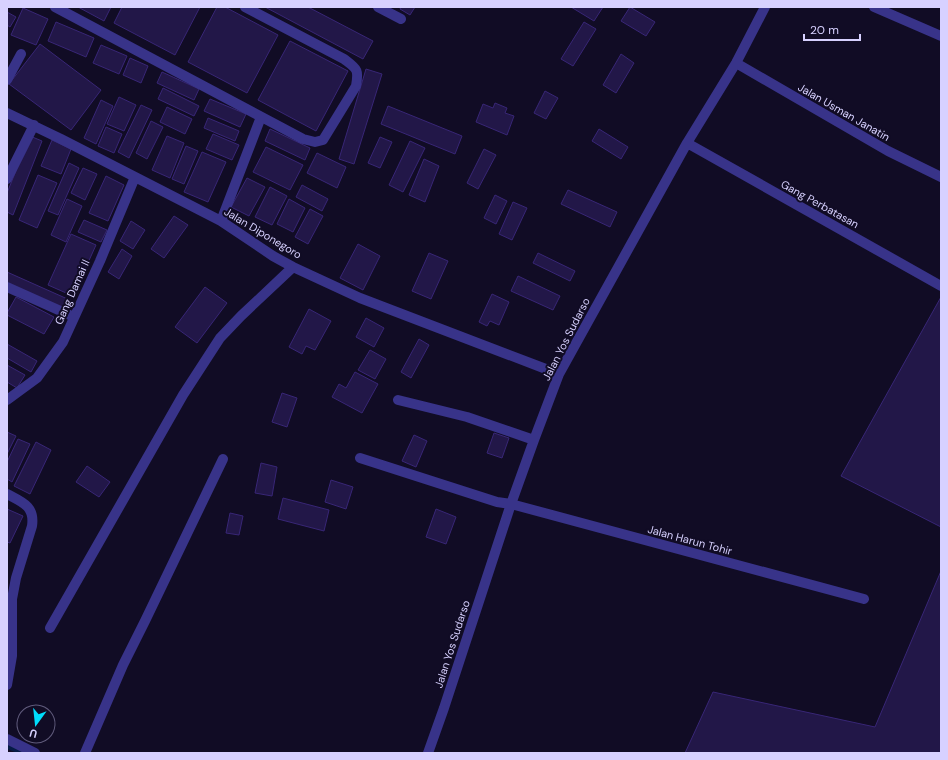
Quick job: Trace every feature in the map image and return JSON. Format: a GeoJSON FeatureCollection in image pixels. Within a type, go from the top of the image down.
{"type":"FeatureCollection","features":[{"type":"Feature","properties":{"kind":"street"},"geometry":{"type":"LineString","coordinates":[[55,7],[303,139],[315,142],[323,140],[356,86],[358,75],[356,68],[344,60],[245,7]]}},
{"type":"Feature","properties":{"kind":"street"},"geometry":{"type":"LineString","coordinates":[[378,7],[401,19]]}},
{"type":"Feature","properties":{"kind":"street","name":"Jalan Yos Sudarso"},"geometry":{"type":"LineString","coordinates":[[428,753],[511,504],[559,374],[687,143],[736,63],[765,7]]}},
{"type":"Feature","properties":{"kind":"street"},"geometry":{"type":"LineString","coordinates":[[874,7],[941,36]]}},
{"type":"Feature","properties":{"kind":"street"},"geometry":{"type":"LineString","coordinates":[[7,80],[21,54]]}},
{"type":"Feature","properties":{"kind":"street","name":"Jalan Usman Janatin"},"geometry":{"type":"LineString","coordinates":[[736,63],[888,152],[941,178]]}},
{"type":"Feature","properties":{"kind":"street","name":"Jalan Diponegoro"},"geometry":{"type":"LineString","coordinates":[[7,113],[34,125],[221,221],[273,256],[293,267],[360,298],[559,374]]}},
{"type":"Feature","properties":{"kind":"street"},"geometry":{"type":"LineString","coordinates":[[221,221],[261,117]]}},
{"type":"Feature","properties":{"kind":"street"},"geometry":{"type":"LineString","coordinates":[[7,179],[34,125]]}},
{"type":"Feature","properties":{"kind":"street","name":"Gang Perbatasan"},"geometry":{"type":"LineString","coordinates":[[687,143],[941,286]]}},
{"type":"Feature","properties":{"kind":"street","name":"Gang Damai II"},"geometry":{"type":"LineString","coordinates":[[7,400],[37,378],[63,342],[100,261],[135,177]]}},
{"type":"Feature","properties":{"kind":"street"},"geometry":{"type":"LineString","coordinates":[[50,628],[183,395],[220,338],[293,267]]}},
{"type":"Feature","properties":{"kind":"street"},"geometry":{"type":"LineString","coordinates":[[7,287],[74,317]]}},
{"type":"Feature","properties":{"kind":"street"},"geometry":{"type":"LineString","coordinates":[[398,400],[467,417],[534,440]]}},
{"type":"Feature","properties":{"kind":"street","name":"Jalan Harun Tohir"},"geometry":{"type":"LineString","coordinates":[[360,458],[497,502],[511,504],[864,599]]}},
{"type":"Feature","properties":{"kind":"street"},"geometry":{"type":"LineString","coordinates":[[85,753],[123,665],[224,459]]}},
{"type":"Feature","properties":{"kind":"street"},"geometry":{"type":"LineString","coordinates":[[7,494],[24,503],[30,509],[33,519],[16,578],[12,599],[12,656],[7,685]]}},
{"type":"Feature","properties":{"kind":"street"},"geometry":{"type":"LineString","coordinates":[[7,739],[35,753]]}},
{"type":"Feature","properties":{"kind":"building"},"geometry":{"type":"Polygon","coordinates":[[[78,7],[111,7],[104,21],[78,7]]]}},
{"type":"Feature","properties":{"kind":"building"},"geometry":{"type":"Polygon","coordinates":[[[122,7],[200,7],[175,55],[114,23],[122,7]]]}},
{"type":"Feature","properties":{"kind":"building"},"geometry":{"type":"Polygon","coordinates":[[[217,7],[225,7],[278,35],[247,93],[188,62],[217,7]]]}},
{"type":"Feature","properties":{"kind":"building"},"geometry":{"type":"Polygon","coordinates":[[[265,7],[308,7],[373,41],[363,59],[265,7]]]}},
{"type":"Feature","properties":{"kind":"building"},"geometry":{"type":"Polygon","coordinates":[[[401,7],[415,7],[410,15],[400,9],[401,7]]]}},
{"type":"Feature","properties":{"kind":"building"},"geometry":{"type":"Polygon","coordinates":[[[571,7],[603,7],[594,21],[571,7]]]}},
{"type":"Feature","properties":{"kind":"building"},"geometry":{"type":"Polygon","coordinates":[[[630,7],[655,22],[646,36],[621,21],[630,7]]]}},
{"type":"Feature","properties":{"kind":"building"},"geometry":{"type":"Polygon","coordinates":[[[23,8],[48,19],[36,45],[11,35],[23,8]]]}},
{"type":"Feature","properties":{"kind":"building"},"geometry":{"type":"Polygon","coordinates":[[[7,12],[16,17],[10,27],[7,25],[7,12]]]}},
{"type":"Feature","properties":{"kind":"building"},"geometry":{"type":"Polygon","coordinates":[[[56,22],[94,38],[86,57],[48,41],[56,22]]]}},
{"type":"Feature","properties":{"kind":"building"},"geometry":{"type":"Polygon","coordinates":[[[584,22],[596,29],[573,66],[561,59],[584,22]]]}},
{"type":"Feature","properties":{"kind":"building"},"geometry":{"type":"Polygon","coordinates":[[[290,41],[348,71],[316,131],[258,100],[290,41]]]}},
{"type":"Feature","properties":{"kind":"building"},"geometry":{"type":"Polygon","coordinates":[[[40,44],[101,90],[71,130],[9,84],[40,44]]]}},
{"type":"Feature","properties":{"kind":"building"},"geometry":{"type":"Polygon","coordinates":[[[101,45],[127,56],[119,74],[93,63],[101,45]]]}},
{"type":"Feature","properties":{"kind":"building"},"geometry":{"type":"Polygon","coordinates":[[[621,54],[634,63],[616,93],[603,85],[621,54]]]}},
{"type":"Feature","properties":{"kind":"building"},"geometry":{"type":"Polygon","coordinates":[[[130,58],[148,66],[141,83],[123,75],[130,58]]]}},
{"type":"Feature","properties":{"kind":"building"},"geometry":{"type":"Polygon","coordinates":[[[366,69],[382,74],[354,164],[339,159],[366,69]]]}},
{"type":"Feature","properties":{"kind":"building"},"geometry":{"type":"Polygon","coordinates":[[[162,72],[199,89],[194,100],[157,83],[162,72]]]}},
{"type":"Feature","properties":{"kind":"building"},"geometry":{"type":"Polygon","coordinates":[[[163,88],[199,106],[194,116],[158,99],[163,88]]]}},
{"type":"Feature","properties":{"kind":"building"},"geometry":{"type":"Polygon","coordinates":[[[545,91],[558,98],[546,119],[534,113],[545,91]]]}},
{"type":"Feature","properties":{"kind":"building"},"geometry":{"type":"Polygon","coordinates":[[[119,97],[136,105],[124,131],[107,124],[119,97]]]}},
{"type":"Feature","properties":{"kind":"building"},"geometry":{"type":"Polygon","coordinates":[[[210,99],[246,114],[240,127],[204,111],[210,99]]]}},
{"type":"Feature","properties":{"kind":"building"},"geometry":{"type":"Polygon","coordinates":[[[101,100],[113,106],[96,144],[84,138],[101,100]]]}},
{"type":"Feature","properties":{"kind":"building"},"geometry":{"type":"Polygon","coordinates":[[[495,103],[507,108],[505,113],[514,116],[507,135],[476,122],[483,104],[493,108],[495,103]]]}},
{"type":"Feature","properties":{"kind":"building"},"geometry":{"type":"Polygon","coordinates":[[[141,105],[152,110],[129,158],[118,152],[141,105]]]}},
{"type":"Feature","properties":{"kind":"building"},"geometry":{"type":"Polygon","coordinates":[[[388,106],[462,136],[455,154],[381,124],[388,106]]]}},
{"type":"Feature","properties":{"kind":"building"},"geometry":{"type":"Polygon","coordinates":[[[167,107],[192,119],[185,134],[160,122],[167,107]]]}},
{"type":"Feature","properties":{"kind":"building"},"geometry":{"type":"Polygon","coordinates":[[[208,118],[239,131],[235,141],[204,128],[208,118]]]}},
{"type":"Feature","properties":{"kind":"building"},"geometry":{"type":"Polygon","coordinates":[[[151,121],[163,127],[147,159],[136,153],[151,121]]]}},
{"type":"Feature","properties":{"kind":"building"},"geometry":{"type":"Polygon","coordinates":[[[106,127],[122,134],[114,153],[98,146],[106,127]]]}},
{"type":"Feature","properties":{"kind":"building"},"geometry":{"type":"Polygon","coordinates":[[[270,129],[310,148],[305,160],[265,141],[270,129]]]}},
{"type":"Feature","properties":{"kind":"building"},"geometry":{"type":"Polygon","coordinates":[[[599,129],[628,147],[621,159],[592,141],[599,129]]]}},
{"type":"Feature","properties":{"kind":"building"},"geometry":{"type":"Polygon","coordinates":[[[213,134],[239,145],[232,160],[206,149],[213,134]]]}},
{"type":"Feature","properties":{"kind":"building"},"geometry":{"type":"Polygon","coordinates":[[[30,136],[42,141],[13,215],[7,212],[7,193],[30,136]]]}},
{"type":"Feature","properties":{"kind":"building"},"geometry":{"type":"Polygon","coordinates":[[[167,136],[184,143],[170,178],[152,170],[167,136]]]}},
{"type":"Feature","properties":{"kind":"building"},"geometry":{"type":"Polygon","coordinates":[[[380,137],[392,142],[380,168],[368,163],[380,137]]]}},
{"type":"Feature","properties":{"kind":"building"},"geometry":{"type":"Polygon","coordinates":[[[52,140],[71,149],[61,174],[41,166],[52,140]]]}},
{"type":"Feature","properties":{"kind":"building"},"geometry":{"type":"Polygon","coordinates":[[[410,141],[425,148],[403,192],[389,185],[410,141]]]}},
{"type":"Feature","properties":{"kind":"building"},"geometry":{"type":"Polygon","coordinates":[[[186,146],[198,151],[184,184],[172,179],[186,146]]]}},
{"type":"Feature","properties":{"kind":"building"},"geometry":{"type":"Polygon","coordinates":[[[266,147],[303,165],[290,190],[253,172],[266,147]]]}},
{"type":"Feature","properties":{"kind":"building"},"geometry":{"type":"Polygon","coordinates":[[[484,149],[496,155],[478,189],[467,183],[484,149]]]}},
{"type":"Feature","properties":{"kind":"building"},"geometry":{"type":"Polygon","coordinates":[[[202,152],[226,162],[208,202],[184,192],[202,152]]]}},
{"type":"Feature","properties":{"kind":"building"},"geometry":{"type":"Polygon","coordinates":[[[317,153],[346,167],[337,188],[307,173],[317,153]]]}},
{"type":"Feature","properties":{"kind":"building"},"geometry":{"type":"Polygon","coordinates":[[[424,159],[439,166],[425,202],[409,195],[424,159]]]}},
{"type":"Feature","properties":{"kind":"building"},"geometry":{"type":"Polygon","coordinates":[[[69,163],[79,168],[58,215],[48,211],[69,163]]]}},
{"type":"Feature","properties":{"kind":"building"},"geometry":{"type":"Polygon","coordinates":[[[83,168],[97,174],[85,200],[71,193],[83,168]]]}},
{"type":"Feature","properties":{"kind":"building"},"geometry":{"type":"Polygon","coordinates":[[[38,175],[57,183],[37,228],[19,220],[38,175]]]}},
{"type":"Feature","properties":{"kind":"building"},"geometry":{"type":"Polygon","coordinates":[[[106,176],[124,185],[108,221],[89,213],[106,176]]]}},
{"type":"Feature","properties":{"kind":"building"},"geometry":{"type":"Polygon","coordinates":[[[247,178],[265,187],[249,216],[231,207],[247,178]]]}},
{"type":"Feature","properties":{"kind":"building"},"geometry":{"type":"Polygon","coordinates":[[[302,185],[328,199],[322,211],[296,197],[302,185]]]}},
{"type":"Feature","properties":{"kind":"building"},"geometry":{"type":"Polygon","coordinates":[[[270,187],[287,196],[272,225],[255,217],[270,187]]]}},
{"type":"Feature","properties":{"kind":"building"},"geometry":{"type":"Polygon","coordinates":[[[568,190],[617,212],[610,227],[561,204],[568,190]]]}},
{"type":"Feature","properties":{"kind":"building"},"geometry":{"type":"Polygon","coordinates":[[[495,195],[507,201],[496,224],[484,218],[495,195]]]}},
{"type":"Feature","properties":{"kind":"building"},"geometry":{"type":"Polygon","coordinates":[[[67,199],[82,206],[66,242],[51,235],[67,199]]]}},
{"type":"Feature","properties":{"kind":"building"},"geometry":{"type":"Polygon","coordinates":[[[289,199],[305,208],[293,232],[277,224],[289,199]]]}},
{"type":"Feature","properties":{"kind":"building"},"geometry":{"type":"Polygon","coordinates":[[[513,202],[527,208],[512,240],[499,234],[513,202]]]}},
{"type":"Feature","properties":{"kind":"building"},"geometry":{"type":"Polygon","coordinates":[[[310,209],[323,216],[308,244],[295,237],[310,209]]]}},
{"type":"Feature","properties":{"kind":"building"},"geometry":{"type":"Polygon","coordinates":[[[174,216],[188,225],[164,258],[151,249],[174,216]]]}},
{"type":"Feature","properties":{"kind":"building"},"geometry":{"type":"Polygon","coordinates":[[[84,220],[107,230],[101,242],[78,232],[84,220]]]}},
{"type":"Feature","properties":{"kind":"building"},"geometry":{"type":"Polygon","coordinates":[[[131,221],[145,230],[133,249],[120,241],[131,221]]]}},
{"type":"Feature","properties":{"kind":"building"},"geometry":{"type":"Polygon","coordinates":[[[71,234],[96,245],[73,296],[48,285],[71,234]]]}},
{"type":"Feature","properties":{"kind":"building"},"geometry":{"type":"Polygon","coordinates":[[[358,244],[380,256],[363,290],[340,278],[358,244]]]}},
{"type":"Feature","properties":{"kind":"building"},"geometry":{"type":"Polygon","coordinates":[[[122,249],[132,256],[119,279],[108,272],[122,249]]]}},
{"type":"Feature","properties":{"kind":"building"},"geometry":{"type":"Polygon","coordinates":[[[429,253],[448,261],[431,299],[412,291],[429,253]]]}},
{"type":"Feature","properties":{"kind":"building"},"geometry":{"type":"Polygon","coordinates":[[[538,253],[575,271],[570,281],[533,263],[538,253]]]}},
{"type":"Feature","properties":{"kind":"building"},"geometry":{"type":"Polygon","coordinates":[[[7,272],[72,301],[67,312],[7,286],[7,272]]]}},
{"type":"Feature","properties":{"kind":"building"},"geometry":{"type":"Polygon","coordinates":[[[518,276],[560,296],[553,310],[511,291],[518,276]]]}},
{"type":"Feature","properties":{"kind":"building"},"geometry":{"type":"Polygon","coordinates":[[[205,287],[227,303],[197,343],[175,327],[205,287]]]}},
{"type":"Feature","properties":{"kind":"building"},"geometry":{"type":"Polygon","coordinates":[[[492,294],[509,302],[499,325],[490,321],[487,326],[479,322],[492,294]]]}},
{"type":"Feature","properties":{"kind":"building"},"geometry":{"type":"Polygon","coordinates":[[[16,297],[54,317],[44,334],[7,315],[16,297]]]}},
{"type":"Feature","properties":{"kind":"building"},"geometry":{"type":"Polygon","coordinates":[[[941,297],[941,527],[841,476],[941,297]]]}},
{"type":"Feature","properties":{"kind":"building"},"geometry":{"type":"Polygon","coordinates":[[[309,309],[331,321],[315,350],[306,346],[302,354],[289,347],[309,309]]]}},
{"type":"Feature","properties":{"kind":"building"},"geometry":{"type":"Polygon","coordinates":[[[366,318],[384,328],[374,347],[356,337],[366,318]]]}},
{"type":"Feature","properties":{"kind":"building"},"geometry":{"type":"Polygon","coordinates":[[[419,339],[429,345],[411,378],[401,372],[419,339]]]}},
{"type":"Feature","properties":{"kind":"building"},"geometry":{"type":"Polygon","coordinates":[[[7,344],[37,361],[31,372],[7,358],[7,344]]]}},
{"type":"Feature","properties":{"kind":"building"},"geometry":{"type":"Polygon","coordinates":[[[370,350],[386,359],[375,379],[358,370],[370,350]]]}},
{"type":"Feature","properties":{"kind":"building"},"geometry":{"type":"Polygon","coordinates":[[[7,365],[25,375],[17,388],[7,382],[7,365]]]}},
{"type":"Feature","properties":{"kind":"building"},"geometry":{"type":"Polygon","coordinates":[[[355,372],[378,384],[362,413],[332,397],[339,384],[346,388],[355,372]]]}},
{"type":"Feature","properties":{"kind":"building"},"geometry":{"type":"Polygon","coordinates":[[[282,393],[297,398],[287,427],[272,422],[282,393]]]}},
{"type":"Feature","properties":{"kind":"building"},"geometry":{"type":"Polygon","coordinates":[[[7,432],[16,436],[7,454],[7,432]]]}},
{"type":"Feature","properties":{"kind":"building"},"geometry":{"type":"Polygon","coordinates":[[[494,433],[509,438],[502,458],[487,453],[494,433]]]}},
{"type":"Feature","properties":{"kind":"building"},"geometry":{"type":"Polygon","coordinates":[[[414,435],[427,441],[416,467],[402,461],[414,435]]]}},
{"type":"Feature","properties":{"kind":"building"},"geometry":{"type":"Polygon","coordinates":[[[18,439],[30,444],[12,482],[7,479],[7,462],[18,439]]]}},
{"type":"Feature","properties":{"kind":"building"},"geometry":{"type":"Polygon","coordinates":[[[36,442],[51,450],[30,494],[14,486],[36,442]]]}},
{"type":"Feature","properties":{"kind":"building"},"geometry":{"type":"Polygon","coordinates":[[[261,463],[277,467],[272,496],[255,493],[261,463]]]}},
{"type":"Feature","properties":{"kind":"building"},"geometry":{"type":"Polygon","coordinates":[[[87,466],[110,482],[99,497],[76,482],[87,466]]]}},
{"type":"Feature","properties":{"kind":"building"},"geometry":{"type":"Polygon","coordinates":[[[331,480],[353,487],[346,509],[325,502],[331,480]]]}},
{"type":"Feature","properties":{"kind":"building"},"geometry":{"type":"Polygon","coordinates":[[[283,498],[329,510],[324,531],[278,519],[283,498]]]}},
{"type":"Feature","properties":{"kind":"building"},"geometry":{"type":"Polygon","coordinates":[[[7,509],[23,516],[10,543],[7,542],[7,509]]]}},
{"type":"Feature","properties":{"kind":"building"},"geometry":{"type":"Polygon","coordinates":[[[436,509],[456,517],[446,544],[426,537],[436,509]]]}},
{"type":"Feature","properties":{"kind":"building"},"geometry":{"type":"Polygon","coordinates":[[[230,513],[243,516],[239,535],[226,533],[230,513]]]}},
{"type":"Feature","properties":{"kind":"building"},"geometry":{"type":"Polygon","coordinates":[[[941,571],[941,753],[685,753],[713,692],[875,727],[941,571]]]}},
{"type":"Feature","properties":{"kind":"waterway"},"geometry":{"type":"LineString","coordinates":[[7,746],[25,753]]}}]}
